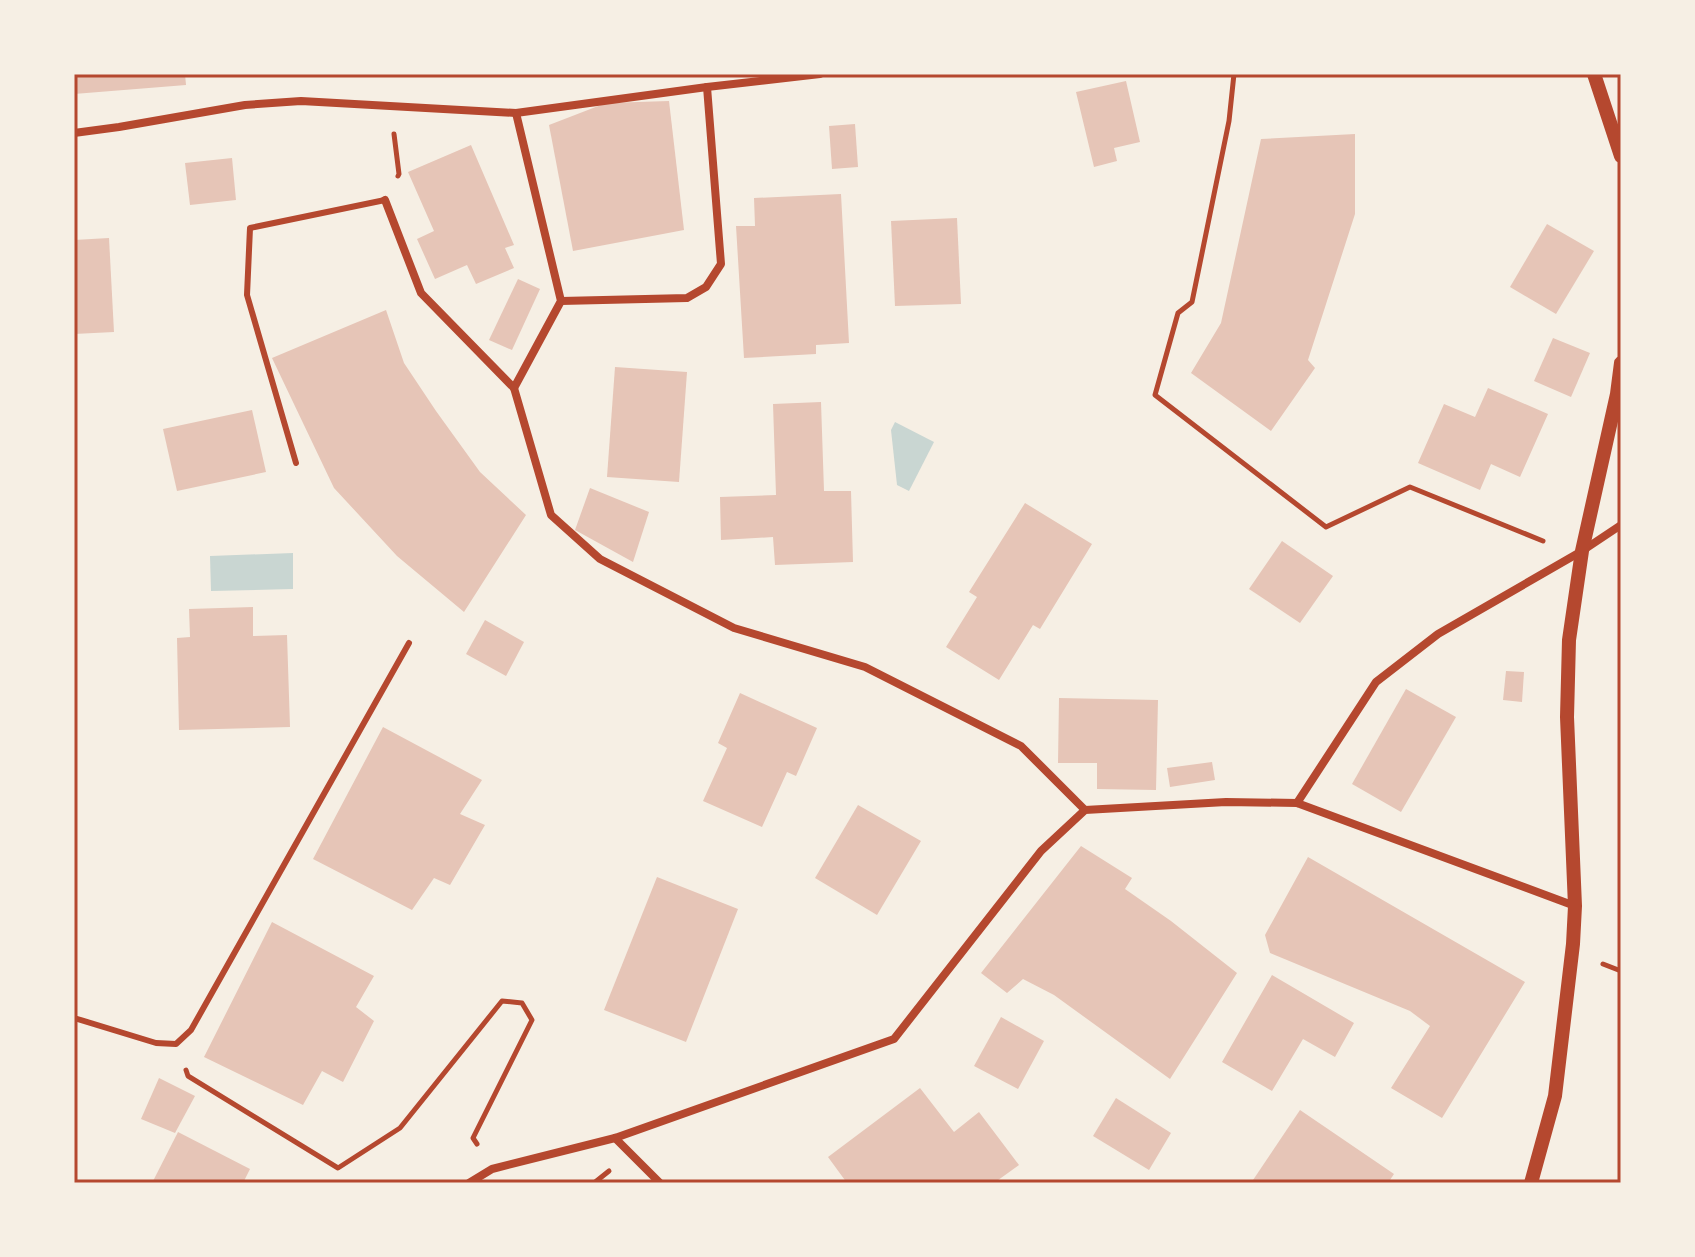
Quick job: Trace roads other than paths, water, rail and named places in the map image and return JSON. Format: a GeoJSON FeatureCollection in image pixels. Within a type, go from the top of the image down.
{"type":"FeatureCollection","features":[{"type":"Feature","properties":{"kind":"street"},"geometry":{"type":"LineString","coordinates":[[74,133],[245,105],[301,101],[516,113],[820,74]]}},
{"type":"Feature","properties":{"kind":"street"},"geometry":{"type":"LineString","coordinates":[[1594,74],[1621,156]]}},
{"type":"Feature","properties":{"kind":"street"},"geometry":{"type":"LineString","coordinates":[[561,301],[687,298],[706,287],[721,264],[707,87]]}},
{"type":"Feature","properties":{"kind":"street"},"geometry":{"type":"LineString","coordinates":[[514,388],[561,301],[516,113]]}},
{"type":"Feature","properties":{"kind":"street"},"geometry":{"type":"LineString","coordinates":[[385,200],[421,293],[514,388],[551,515],[600,559],[734,628],[865,667],[1021,746],[1085,810]]}},
{"type":"Feature","properties":{"kind":"street"},"geometry":{"type":"LineString","coordinates":[[1531,1183],[1555,1096],[1573,944],[1575,906],[1567,717],[1569,640],[1582,551],[1621,363]]}},
{"type":"Feature","properties":{"kind":"street"},"geometry":{"type":"LineString","coordinates":[[1297,803],[1376,682],[1438,634],[1621,525]]}},
{"type":"Feature","properties":{"kind":"street"},"geometry":{"type":"LineString","coordinates":[[469,1183],[492,1169],[615,1138],[894,1039],[1041,851],[1085,810],[1226,802],[1297,803],[1575,906]]}},
{"type":"Feature","properties":{"kind":"street"},"geometry":{"type":"LineString","coordinates":[[615,1138],[660,1183]]}},
{"type":"Feature","properties":{"kind":"lane"},"geometry":{"type":"LineString","coordinates":[[296,463],[247,295],[250,228],[385,200]]}},
{"type":"Feature","properties":{"kind":"lane"},"geometry":{"type":"LineString","coordinates":[[74,1018],[156,1043],[176,1044],[191,1030],[409,643]]}}]}
